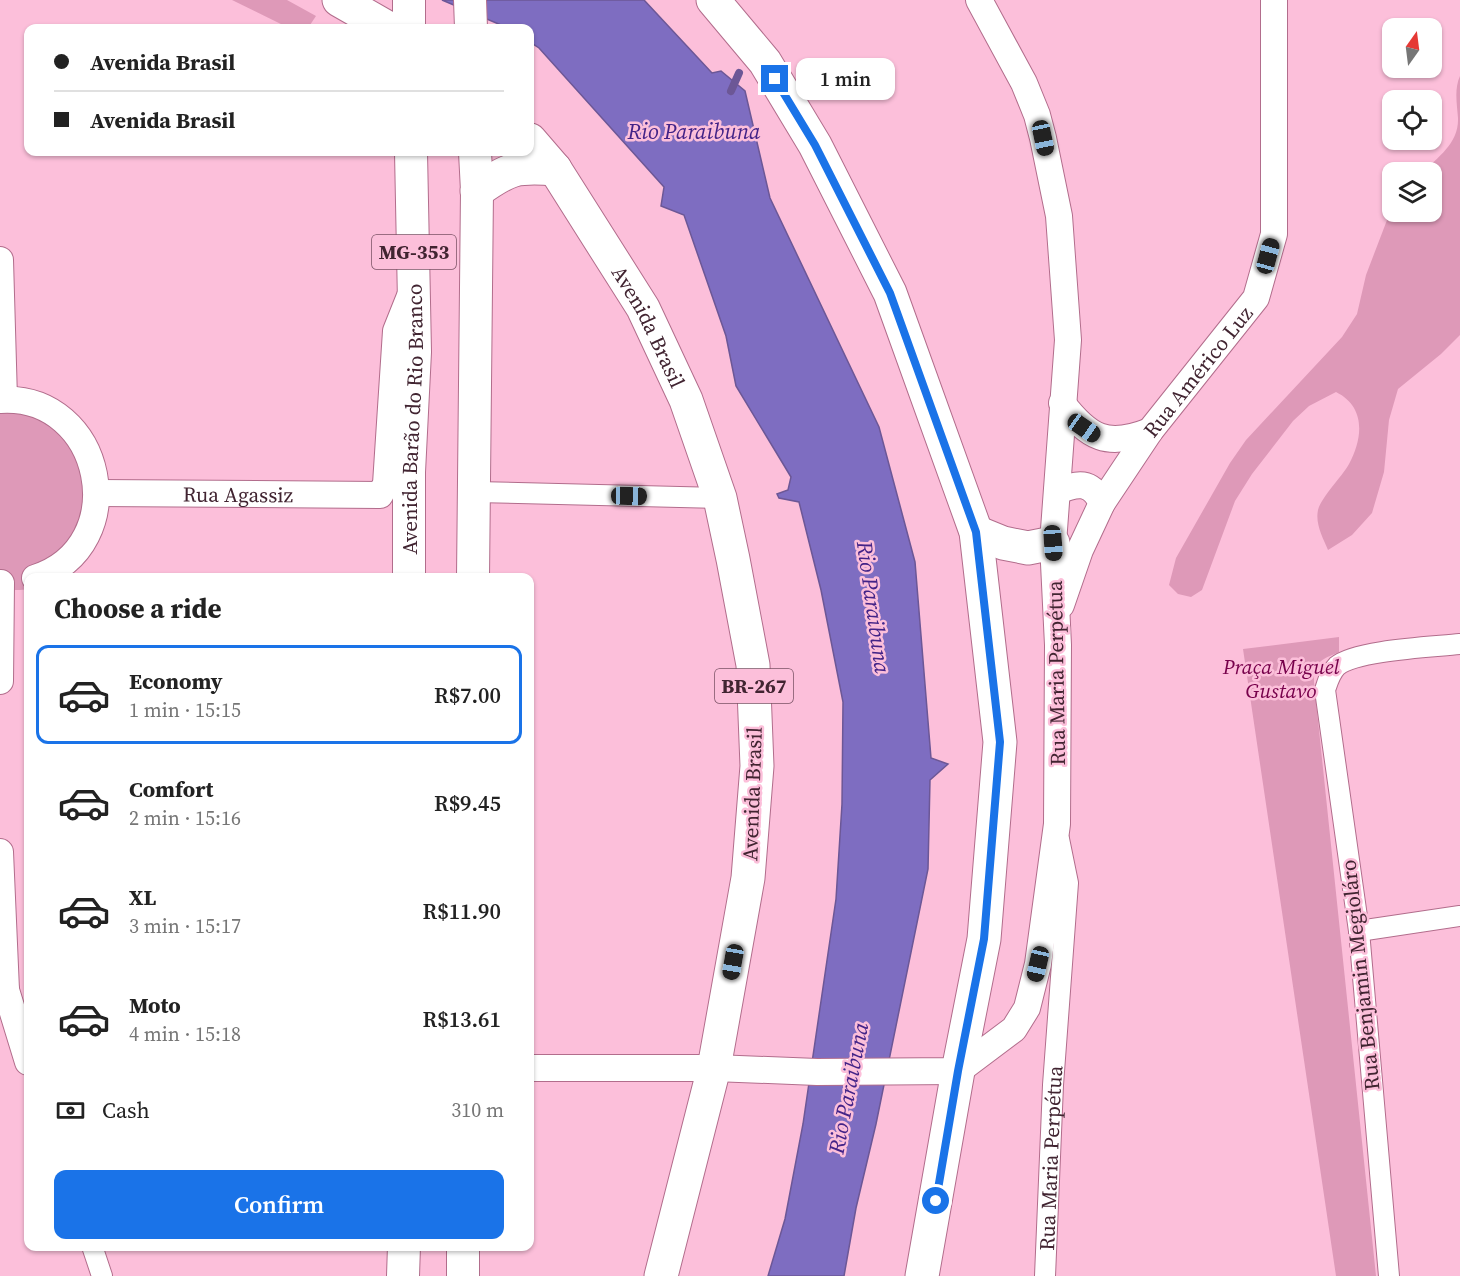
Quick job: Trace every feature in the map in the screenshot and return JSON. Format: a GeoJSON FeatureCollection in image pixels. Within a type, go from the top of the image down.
{"type":"FeatureCollection","features":[{"type":"Feature","properties":{"kind":"highway"},"geometry":{"type":"LineString","coordinates":[[339,0],[381,24]]}},
{"type":"Feature","properties":{"kind":"highway"},"geometry":{"type":"LineString","coordinates":[[713,0],[765,63],[815,145],[884,282],[976,532],[1000,742],[984,939],[922,1276]]}},
{"type":"Feature","properties":{"kind":"highway","name":"Avenida Brasil"},"geometry":{"type":"LineString","coordinates":[[534,145],[555,169],[643,308],[686,400],[720,498],[734,558],[753,665],[757,766],[748,878],[725,1068],[661,1276]]}},
{"type":"Feature","properties":{"kind":"highway"},"geometry":{"type":"LineString","coordinates":[[477,191],[500,174],[524,167],[555,169]]}},
{"type":"Feature","properties":{"kind":"highway"},"geometry":{"type":"LineString","coordinates":[[976,532],[1003,543],[1028,548],[1053,543]]}},
{"type":"Feature","properties":{"kind":"main road"},"geometry":{"type":"LineString","coordinates":[[409,24],[410,0]]}},
{"type":"Feature","properties":{"kind":"main road"},"geometry":{"type":"LineString","coordinates":[[470,0],[471,24]]}},
{"type":"Feature","properties":{"kind":"main road","name":"Avenida Barão do Rio Branco"},"geometry":{"type":"LineString","coordinates":[[409,573],[409,472],[415,352],[411,156]]}},
{"type":"Feature","properties":{"kind":"main road"},"geometry":{"type":"LineString","coordinates":[[473,573],[477,191],[475,156]]}},
{"type":"Feature","properties":{"kind":"main road"},"geometry":{"type":"LineString","coordinates":[[403,1276],[404,1251]]}},
{"type":"Feature","properties":{"kind":"main road"},"geometry":{"type":"LineString","coordinates":[[463,1251],[463,1276]]}},
{"type":"Feature","properties":{"kind":"street","name":"Rua Maria Perpétua"},"geometry":{"type":"LineString","coordinates":[[958,1071],[1014,1029],[1027,1008],[1038,964],[1057,824],[1057,616],[1053,543],[1068,340],[1059,216],[1037,115],[1024,83],[979,0]]}},
{"type":"Feature","properties":{"kind":"street","name":"Rua Américo Luz"},"geometry":{"type":"LineString","coordinates":[[1057,616],[1080,550],[1102,503],[1150,431],[1257,298],[1274,234],[1274,0]]}},
{"type":"Feature","properties":{"kind":"street"},"geometry":{"type":"LineString","coordinates":[[0,260],[2,399],[28,402],[51,412],[70,426],[85,446],[94,469],[97,493],[94,514],[87,533],[75,551],[60,565],[45,573]]}},
{"type":"Feature","properties":{"kind":"street","name":"Rua Agassiz"},"geometry":{"type":"LineString","coordinates":[[97,493],[380,495],[386,484],[396,331],[414,285]]}},
{"type":"Feature","properties":{"kind":"street"},"geometry":{"type":"LineString","coordinates":[[1062,403],[1084,428],[1096,436],[1106,439],[1134,437],[1150,431]]}},
{"type":"Feature","properties":{"kind":"street"},"geometry":{"type":"LineString","coordinates":[[1057,491],[1070,485],[1083,485],[1098,494],[1102,503]]}},
{"type":"Feature","properties":{"kind":"street"},"geometry":{"type":"LineString","coordinates":[[475,492],[720,498]]}},
{"type":"Feature","properties":{"kind":"street"},"geometry":{"type":"LineString","coordinates":[[0,681],[1,583],[24,580]]}},
{"type":"Feature","properties":{"kind":"street","name":"Rua Benjamin Megioláro"},"geometry":{"type":"LineString","coordinates":[[1389,1276],[1359,931],[1325,690],[1330,675],[1338,665],[1358,656],[1460,644]]}},
{"type":"Feature","properties":{"kind":"street","name":"Rua Maria Perpétua"},"geometry":{"type":"LineString","coordinates":[[1046,1276],[1053,1085],[1068,883],[1057,824]]}},
{"type":"Feature","properties":{"kind":"street"},"geometry":{"type":"LineString","coordinates":[[0,852],[3,984],[24,1050]]}},
{"type":"Feature","properties":{"kind":"street"},"geometry":{"type":"LineString","coordinates":[[1359,931],[1460,916]]}},
{"type":"Feature","properties":{"kind":"street"},"geometry":{"type":"LineString","coordinates":[[534,1068],[725,1068],[817,1072],[958,1071]]}},
{"type":"Feature","properties":{"kind":"street"},"geometry":{"type":"LineString","coordinates":[[94,1251],[102,1276]]}},
{"type":"Feature","properties":{"kind":"green space"},"geometry":{"type":"Polygon","coordinates":[[[232,0],[287,0],[316,16],[311,24],[281,24],[232,0]]]}},
{"type":"Feature","properties":{"kind":"green space"},"geometry":{"type":"Polygon","coordinates":[[[1460,76],[1460,335],[1441,354],[1398,389],[1389,420],[1384,472],[1372,513],[1352,535],[1328,550],[1319,526],[1318,510],[1323,499],[1349,464],[1359,434],[1359,424],[1353,406],[1336,392],[1309,406],[1293,421],[1252,474],[1235,501],[1202,590],[1191,597],[1178,594],[1169,585],[1176,558],[1230,463],[1246,440],[1342,337],[1357,314],[1366,275],[1386,222],[1442,222],[1442,162],[1434,162],[1455,135],[1458,118],[1456,91],[1460,76]]]}},
{"type":"Feature","properties":{"kind":"green space"},"geometry":{"type":"Polygon","coordinates":[[[0,397],[69,416],[101,529],[35,573],[24,573],[24,590],[10,589],[0,583],[0,397]]]}},
{"type":"Feature","properties":{"kind":"green space","name":"Praça Miguel Gustavo"},"geometry":{"type":"Polygon","coordinates":[[[1339,637],[1339,652],[1317,665],[1314,682],[1376,1276],[1336,1276],[1243,649],[1339,637]]]}},
{"type":"Feature","properties":{"kind":"water","name":"Rio Paraibuna"},"geometry":{"type":"Polygon","coordinates":[[[442,0],[644,0],[712,73],[721,71],[745,91],[770,198],[879,427],[915,562],[931,758],[948,764],[930,780],[928,869],[876,1124],[856,1208],[844,1276],[768,1276],[785,1219],[803,1124],[836,899],[842,804],[843,702],[821,590],[799,502],[779,498],[777,494],[788,490],[791,477],[736,386],[726,336],[684,215],[661,206],[664,187],[534,45],[534,24],[499,24],[442,0]]]}},
{"type":"Feature","properties":{"kind":"waterway"},"geometry":{"type":"LineString","coordinates":[[731,91],[739,73]]}},
{"type":"Feature","properties":{"kind":"route"},"geometry":{"type":"LineString","coordinates":[[775,79],[815,145],[890,293],[976,532],[1000,742],[984,939],[936,1201]]}}]}
